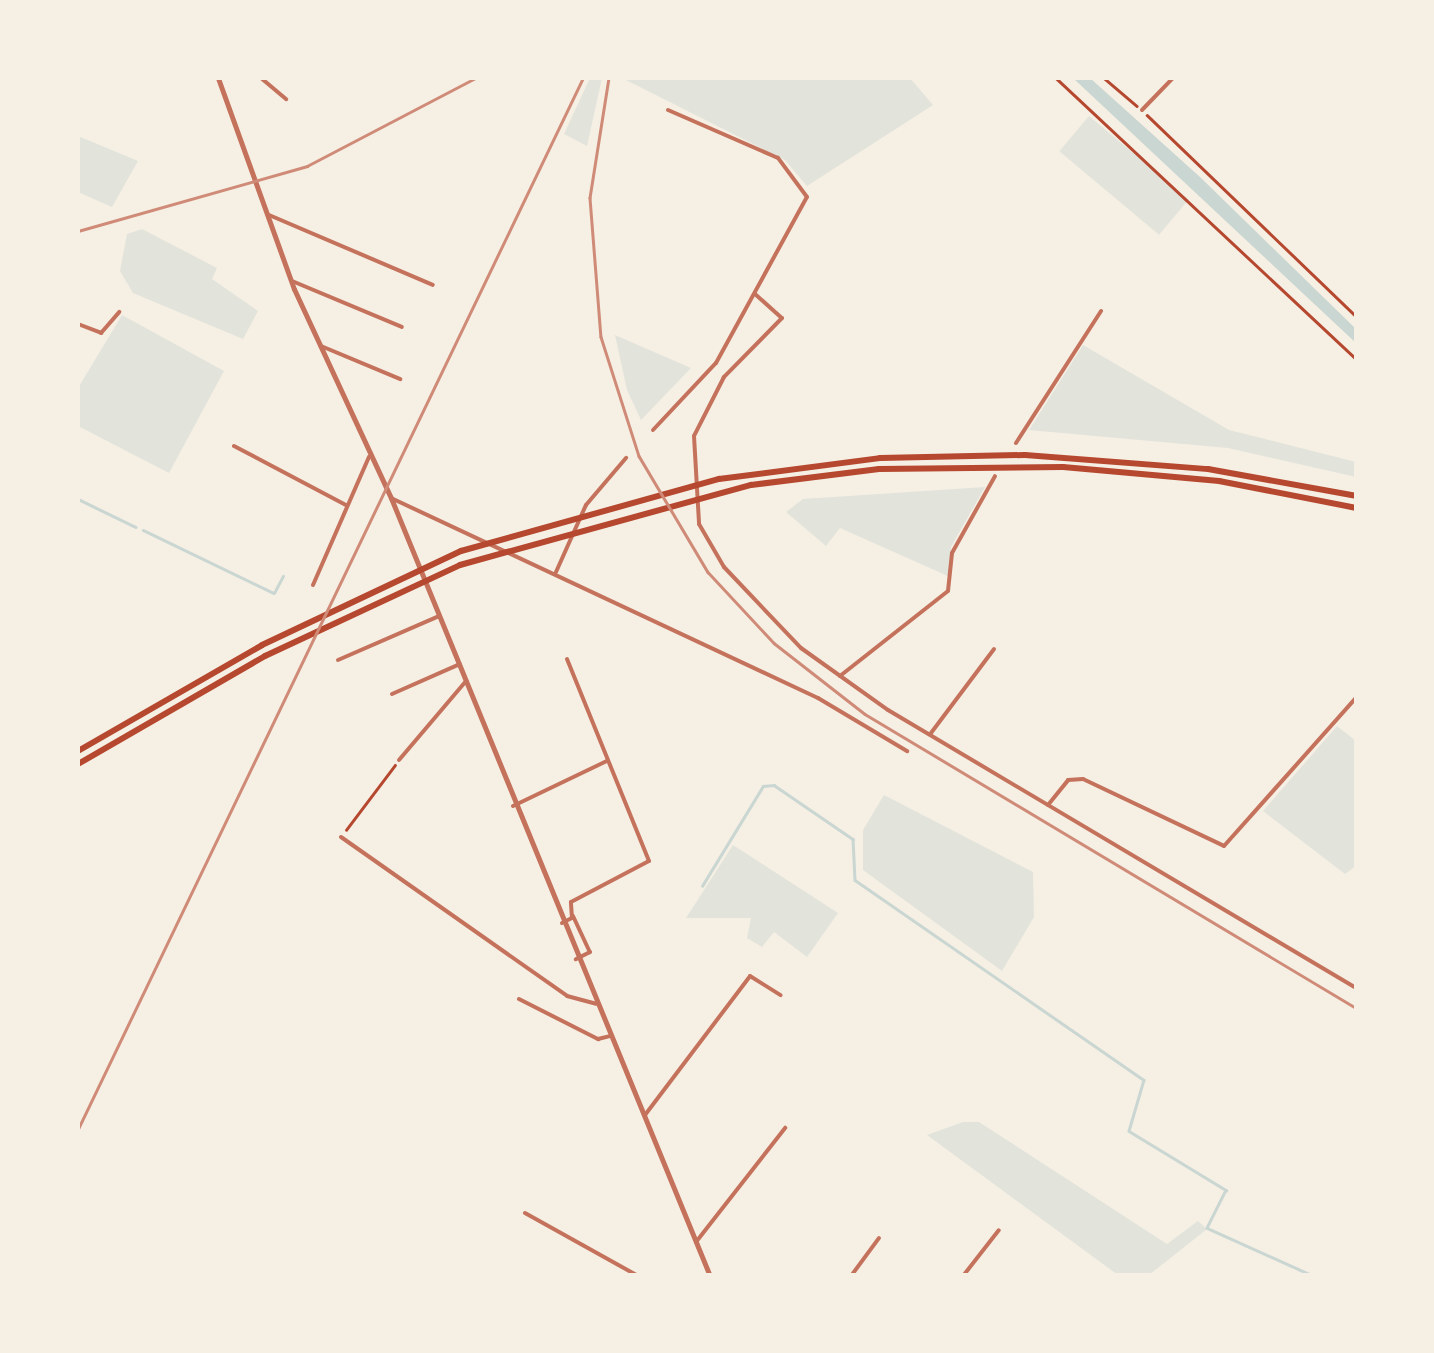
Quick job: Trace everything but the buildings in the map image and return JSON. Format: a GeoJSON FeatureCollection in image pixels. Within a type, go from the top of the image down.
{"type":"FeatureCollection","features":[{"type":"Feature","properties":{"kind":"highway"},"geometry":{"type":"LineString","coordinates":[[78,751],[262,645],[462,551],[720,479],[880,458],[1025,455],[1192,467],[1356,496]]}},
{"type":"Feature","properties":{"kind":"highway"},"geometry":{"type":"LineString","coordinates":[[78,764],[265,656],[497,551],[719,492],[879,469],[1027,466],[1192,478],[1356,508]]}},
{"type":"Feature","properties":{"kind":"street"},"geometry":{"type":"LineString","coordinates":[[218,78],[292,281],[392,498],[576,959],[710,1276]]}},
{"type":"Feature","properties":{"kind":"street"},"geometry":{"type":"LineString","coordinates":[[260,78],[286,99]]}},
{"type":"Feature","properties":{"kind":"street"},"geometry":{"type":"LineString","coordinates":[[1142,110],[1173,78]]}},
{"type":"Feature","properties":{"kind":"street"},"geometry":{"type":"LineString","coordinates":[[653,430],[716,364],[808,191],[778,158],[668,110]]}},
{"type":"Feature","properties":{"kind":"street"},"geometry":{"type":"LineString","coordinates":[[265,214],[433,285]]}},
{"type":"Feature","properties":{"kind":"street"},"geometry":{"type":"LineString","coordinates":[[292,281],[402,327]]}},
{"type":"Feature","properties":{"kind":"street"},"geometry":{"type":"LineString","coordinates":[[755,294],[782,318],[707,406],[694,436],[696,510],[724,568],[839,677],[1356,988]]}},
{"type":"Feature","properties":{"kind":"street"},"geometry":{"type":"LineString","coordinates":[[78,324],[101,333],[119,312]]}},
{"type":"Feature","properties":{"kind":"street"},"geometry":{"type":"LineString","coordinates":[[1016,443],[1101,312]]}},
{"type":"Feature","properties":{"kind":"street"},"geometry":{"type":"LineString","coordinates":[[320,345],[400,379]]}},
{"type":"Feature","properties":{"kind":"street"},"geometry":{"type":"LineString","coordinates":[[234,446],[346,505]]}},
{"type":"Feature","properties":{"kind":"street"},"geometry":{"type":"LineString","coordinates":[[313,585],[370,456]]}},
{"type":"Feature","properties":{"kind":"street"},"geometry":{"type":"LineString","coordinates":[[555,574],[586,505],[626,458]]}},
{"type":"Feature","properties":{"kind":"street"},"geometry":{"type":"LineString","coordinates":[[839,677],[948,591],[952,553],[995,476]]}},
{"type":"Feature","properties":{"kind":"street"},"geometry":{"type":"LineString","coordinates":[[392,498],[555,574],[908,751]]}},
{"type":"Feature","properties":{"kind":"street"},"geometry":{"type":"LineString","coordinates":[[338,660],[439,616]]}},
{"type":"Feature","properties":{"kind":"street"},"geometry":{"type":"LineString","coordinates":[[930,734],[994,648]]}},
{"type":"Feature","properties":{"kind":"street"},"geometry":{"type":"LineString","coordinates":[[567,660],[649,858],[644,870],[571,902],[572,916],[590,952],[576,959]]}},
{"type":"Feature","properties":{"kind":"street"},"geometry":{"type":"LineString","coordinates":[[392,694],[460,664]]}},
{"type":"Feature","properties":{"kind":"street"},"geometry":{"type":"LineString","coordinates":[[399,760],[466,681]]}},
{"type":"Feature","properties":{"kind":"street"},"geometry":{"type":"LineString","coordinates":[[1048,805],[1068,780],[1082,779],[1224,846],[1356,698]]}},
{"type":"Feature","properties":{"kind":"street"},"geometry":{"type":"LineString","coordinates":[[514,806],[608,761]]}},
{"type":"Feature","properties":{"kind":"street"},"geometry":{"type":"LineString","coordinates":[[341,837],[567,996],[596,1004]]}},
{"type":"Feature","properties":{"kind":"street"},"geometry":{"type":"LineString","coordinates":[[562,922],[572,916]]}},
{"type":"Feature","properties":{"kind":"street"},"geometry":{"type":"LineString","coordinates":[[643,1118],[750,976],[780,995]]}},
{"type":"Feature","properties":{"kind":"street"},"geometry":{"type":"LineString","coordinates":[[520,999],[598,1038],[610,1036]]}},
{"type":"Feature","properties":{"kind":"street"},"geometry":{"type":"LineString","coordinates":[[696,1242],[785,1128]]}},
{"type":"Feature","properties":{"kind":"street"},"geometry":{"type":"LineString","coordinates":[[526,1213],[638,1276]]}},
{"type":"Feature","properties":{"kind":"street"},"geometry":{"type":"LineString","coordinates":[[963,1276],[999,1230]]}},
{"type":"Feature","properties":{"kind":"street"},"geometry":{"type":"LineString","coordinates":[[851,1276],[879,1238]]}},
{"type":"Feature","properties":{"kind":"path"},"geometry":{"type":"LineString","coordinates":[[1056,78],[1356,359]]}},
{"type":"Feature","properties":{"kind":"path"},"geometry":{"type":"LineString","coordinates":[[1104,78],[1356,316]]}},
{"type":"Feature","properties":{"kind":"path"},"geometry":{"type":"LineString","coordinates":[[341,837],[399,760]]}},
{"type":"Feature","properties":{"kind":"shaded area"},"geometry":{"type":"Polygon","coordinates":[[[590,78],[602,78],[587,146],[564,134],[590,78]]]}},
{"type":"Feature","properties":{"kind":"shaded area"},"geometry":{"type":"Polygon","coordinates":[[[622,78],[910,78],[933,105],[807,186],[785,160],[622,78]]]}},
{"type":"Feature","properties":{"kind":"shaded area"},"geometry":{"type":"Polygon","coordinates":[[[1073,78],[1090,78],[1200,177],[1356,329],[1356,343],[1073,78]]]}},
{"type":"Feature","properties":{"kind":"shaded area"},"geometry":{"type":"Polygon","coordinates":[[[1089,116],[1189,200],[1159,235],[1059,151],[1089,116]]]}},
{"type":"Feature","properties":{"kind":"shaded area"},"geometry":{"type":"Polygon","coordinates":[[[78,136],[138,161],[112,207],[78,192],[78,136]]]}},
{"type":"Feature","properties":{"kind":"shaded area"},"geometry":{"type":"Polygon","coordinates":[[[142,229],[217,268],[212,279],[258,311],[243,339],[133,293],[120,271],[127,234],[142,229]]]}},
{"type":"Feature","properties":{"kind":"shaded area"},"geometry":{"type":"Polygon","coordinates":[[[122,315],[224,371],[169,473],[78,426],[78,388],[122,315]]]}},
{"type":"Feature","properties":{"kind":"shaded area"},"geometry":{"type":"Polygon","coordinates":[[[615,335],[691,368],[641,420],[627,390],[615,335]]]}},
{"type":"Feature","properties":{"kind":"shaded area"},"geometry":{"type":"Polygon","coordinates":[[[1083,345],[1229,430],[1356,462],[1356,477],[1228,448],[1029,430],[1083,345]]]}},
{"type":"Feature","properties":{"kind":"shaded area"},"geometry":{"type":"Polygon","coordinates":[[[985,487],[951,547],[950,577],[840,528],[826,546],[786,512],[803,499],[985,487]]]}},
{"type":"Feature","properties":{"kind":"shaded area"},"geometry":{"type":"Polygon","coordinates":[[[1337,726],[1356,741],[1356,866],[1345,874],[1263,811],[1337,726]]]}},
{"type":"Feature","properties":{"kind":"shaded area"},"geometry":{"type":"Polygon","coordinates":[[[884,795],[1033,872],[1034,917],[1002,971],[863,870],[863,830],[884,795]]]}},
{"type":"Feature","properties":{"kind":"shaded area"},"geometry":{"type":"Polygon","coordinates":[[[733,845],[838,913],[807,957],[774,932],[762,947],[747,938],[751,918],[686,918],[733,845]]]}},
{"type":"Feature","properties":{"kind":"shaded area"},"geometry":{"type":"Polygon","coordinates":[[[963,1122],[979,1122],[1167,1244],[1198,1221],[1207,1229],[1149,1275],[1118,1275],[927,1135],[963,1122]]]}},
{"type":"Feature","properties":{"kind":"waterway"},"geometry":{"type":"LineString","coordinates":[[78,499],[136,527]]}},
{"type":"Feature","properties":{"kind":"waterway"},"geometry":{"type":"LineString","coordinates":[[143,530],[274,593],[283,576]]}},
{"type":"Feature","properties":{"kind":"waterway"},"geometry":{"type":"LineString","coordinates":[[702,886],[763,786],[774,785],[853,839],[855,880],[1144,1080],[1129,1131],[1226,1190],[1207,1228],[1314,1276]]}},
{"type":"Feature","properties":{"kind":"railway"},"geometry":{"type":"LineString","coordinates":[[78,231],[307,166],[475,78]]}},
{"type":"Feature","properties":{"kind":"railway"},"geometry":{"type":"LineString","coordinates":[[78,1129],[583,78]]}},
{"type":"Feature","properties":{"kind":"railway"},"geometry":{"type":"LineString","coordinates":[[609,78],[590,198],[601,337],[639,456],[708,572],[774,643],[865,714],[1356,1008]]}}]}
